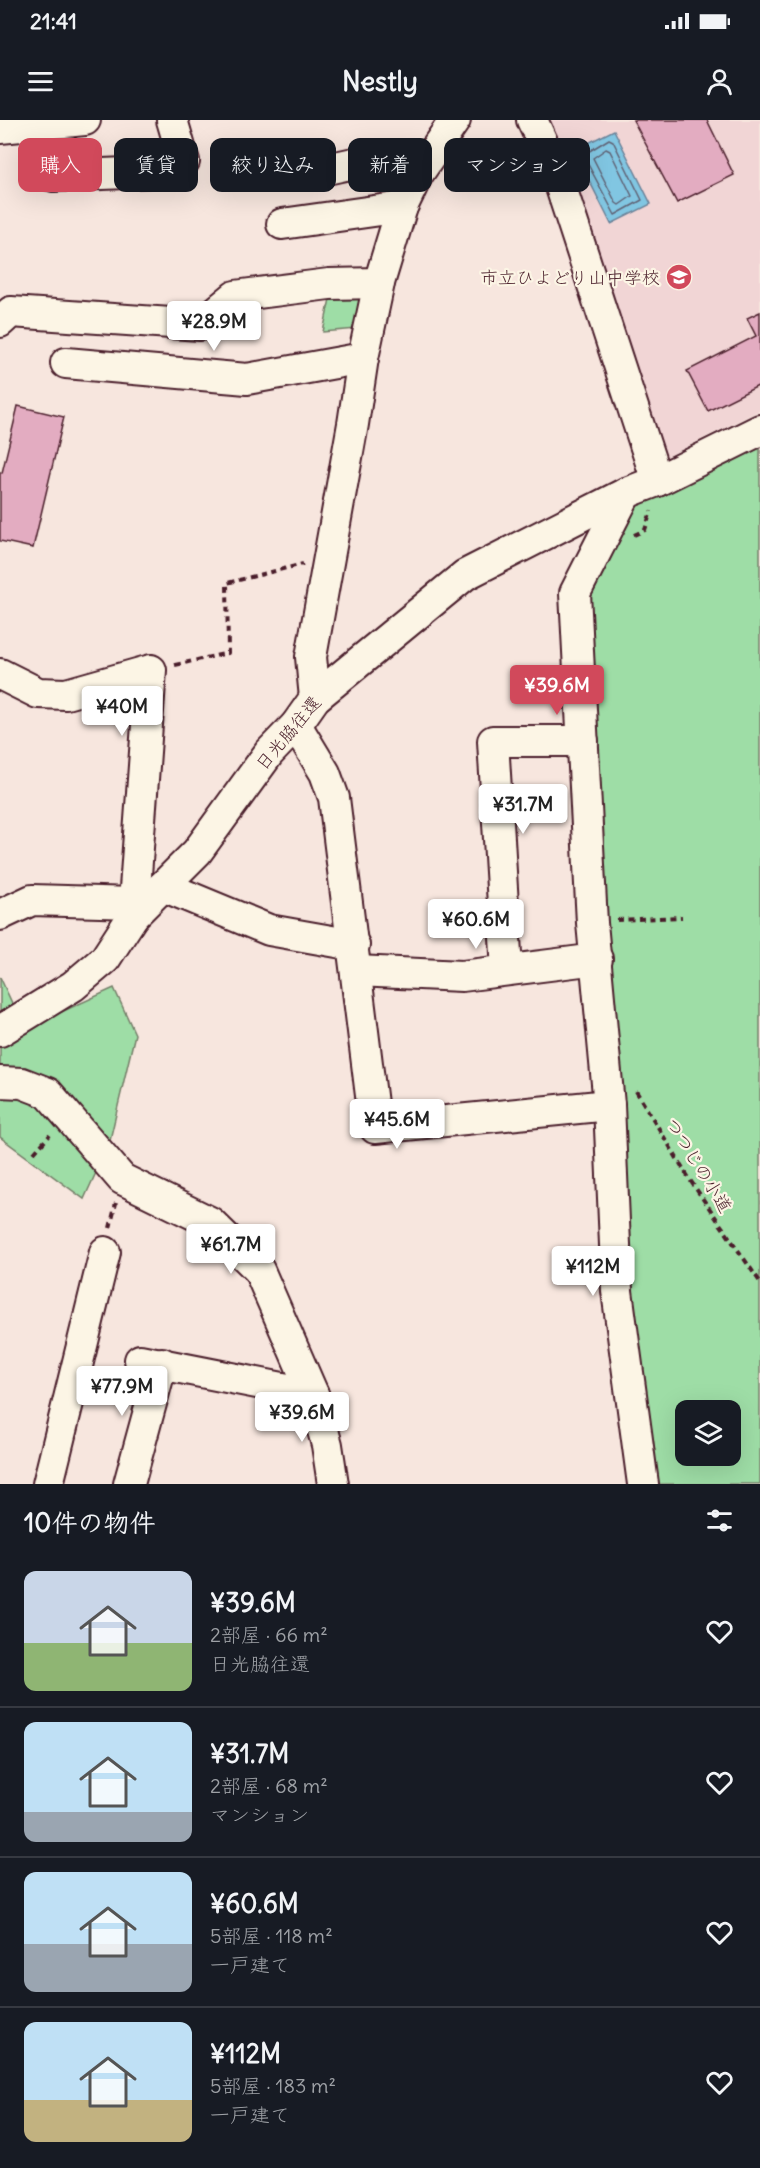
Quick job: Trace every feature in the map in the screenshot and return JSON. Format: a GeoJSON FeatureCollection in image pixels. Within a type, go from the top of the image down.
{"type":"FeatureCollection","features":[{"type":"Feature","properties":{"kind":"street"},"geometry":{"type":"LineString","coordinates":[[0,128],[85,120]]}},
{"type":"Feature","properties":{"kind":"street"},"geometry":{"type":"LineString","coordinates":[[38,124],[43,172],[54,176],[176,171],[184,161],[172,120]]}},
{"type":"Feature","properties":{"kind":"street"},"geometry":{"type":"LineString","coordinates":[[315,698],[310,657],[363,358],[379,282],[402,207],[418,174],[455,120]]}},
{"type":"Feature","properties":{"kind":"street"},"geometry":{"type":"LineString","coordinates":[[532,120],[556,172],[645,498],[575,593],[592,923],[623,1103],[616,1291],[643,1484]]}},
{"type":"Feature","properties":{"kind":"street"},"geometry":{"type":"LineString","coordinates":[[332,192],[336,216]]}},
{"type":"Feature","properties":{"kind":"street"},"geometry":{"type":"LineString","coordinates":[[282,224],[402,207]]}},
{"type":"Feature","properties":{"kind":"street"},"geometry":{"type":"LineString","coordinates":[[0,322],[11,312],[200,325],[236,296],[329,284],[379,282]]}},
{"type":"Feature","properties":{"kind":"street"},"geometry":{"type":"LineString","coordinates":[[66,363],[246,379],[363,358]]}},
{"type":"Feature","properties":{"kind":"street","name":"日光脇往還"},"geometry":{"type":"LineString","coordinates":[[0,1031],[74,986],[99,964],[133,910],[163,886],[197,852],[269,753],[296,725],[315,698],[465,575],[645,498],[760,430]]}},
{"type":"Feature","properties":{"kind":"street"},"geometry":{"type":"LineString","coordinates":[[0,674],[38,693],[66,694],[151,670],[133,910],[32,900],[0,915]]}},
{"type":"Feature","properties":{"kind":"street"},"geometry":{"type":"LineString","coordinates":[[296,725],[325,773],[334,798],[375,1128],[623,1103]]}},
{"type":"Feature","properties":{"kind":"street"},"geometry":{"type":"LineString","coordinates":[[507,970],[493,741],[583,741]]}},
{"type":"Feature","properties":{"kind":"street"},"geometry":{"type":"LineString","coordinates":[[163,886],[270,930],[355,958],[462,976],[597,959]]}},
{"type":"Feature","properties":{"kind":"street"},"geometry":{"type":"LineString","coordinates":[[0,1082],[22,1083],[48,1093],[120,1187],[210,1222],[259,1270],[313,1394],[327,1445],[333,1484]]}},
{"type":"Feature","properties":{"kind":"street"},"geometry":{"type":"LineString","coordinates":[[48,1484],[105,1252]]}},
{"type":"Feature","properties":{"kind":"street"},"geometry":{"type":"LineString","coordinates":[[129,1484],[151,1361],[313,1394]]}},
{"type":"Feature","properties":{"kind":"path"},"geometry":{"type":"LineString","coordinates":[[151,670],[228,653],[227,583],[329,557]]}},
{"type":"Feature","properties":{"kind":"path"},"geometry":{"type":"LineString","coordinates":[[592,923],[682,917]]}},
{"type":"Feature","properties":{"kind":"path"},"geometry":{"type":"LineString","coordinates":[[623,1103],[636,1091],[634,1080]]}},
{"type":"Feature","properties":{"kind":"path","name":"つつじの小道"},"geometry":{"type":"LineString","coordinates":[[636,1091],[692,1184],[760,1282]]}},
{"type":"Feature","properties":{"kind":"path"},"geometry":{"type":"LineString","coordinates":[[105,1252],[120,1187]]}},
{"type":"Feature","properties":{"kind":"shaded area","name":"市立ひよどり山中学校"},"geometry":{"type":"Polygon","coordinates":[[[543,120],[760,120],[760,410],[656,462],[567,192],[590,192],[590,138],[549,138],[543,120]]]}},
{"type":"Feature","properties":{"kind":"green space"},"geometry":{"type":"Polygon","coordinates":[[[331,294],[365,294],[357,329],[323,332],[331,294]]]}},
{"type":"Feature","properties":{"kind":"green space"},"geometry":{"type":"Polygon","coordinates":[[[760,441],[760,1484],[643,1484],[575,593],[625,505],[760,441]]]}},
{"type":"Feature","properties":{"kind":"green space"},"geometry":{"type":"Polygon","coordinates":[[[0,977],[24,1029],[114,988],[135,1034],[109,1144],[84,1199],[0,1137],[0,977]]]}},
{"type":"Feature","properties":{"kind":"water"},"geometry":{"type":"Polygon","coordinates":[[[614,130],[651,204],[611,224],[590,182],[590,142],[614,130]]]}},
{"type":"Feature","properties":{"kind":"building"},"geometry":{"type":"Polygon","coordinates":[[[633,120],[707,120],[734,175],[677,203],[633,120]]]}},
{"type":"Feature","properties":{"kind":"building"},"geometry":{"type":"Polygon","coordinates":[[[760,312],[760,385],[708,411],[687,371],[756,336],[747,318],[760,312]]]}},
{"type":"Feature","properties":{"kind":"building"},"geometry":{"type":"Polygon","coordinates":[[[18,406],[64,417],[33,548],[0,541],[0,472],[2,473],[18,406]]]}},
{"type":"Feature","properties":{"kind":"place","name":"市立ひよどり山中学校"},"geometry":{"type":"Point","coordinates":[679,277]}}]}
